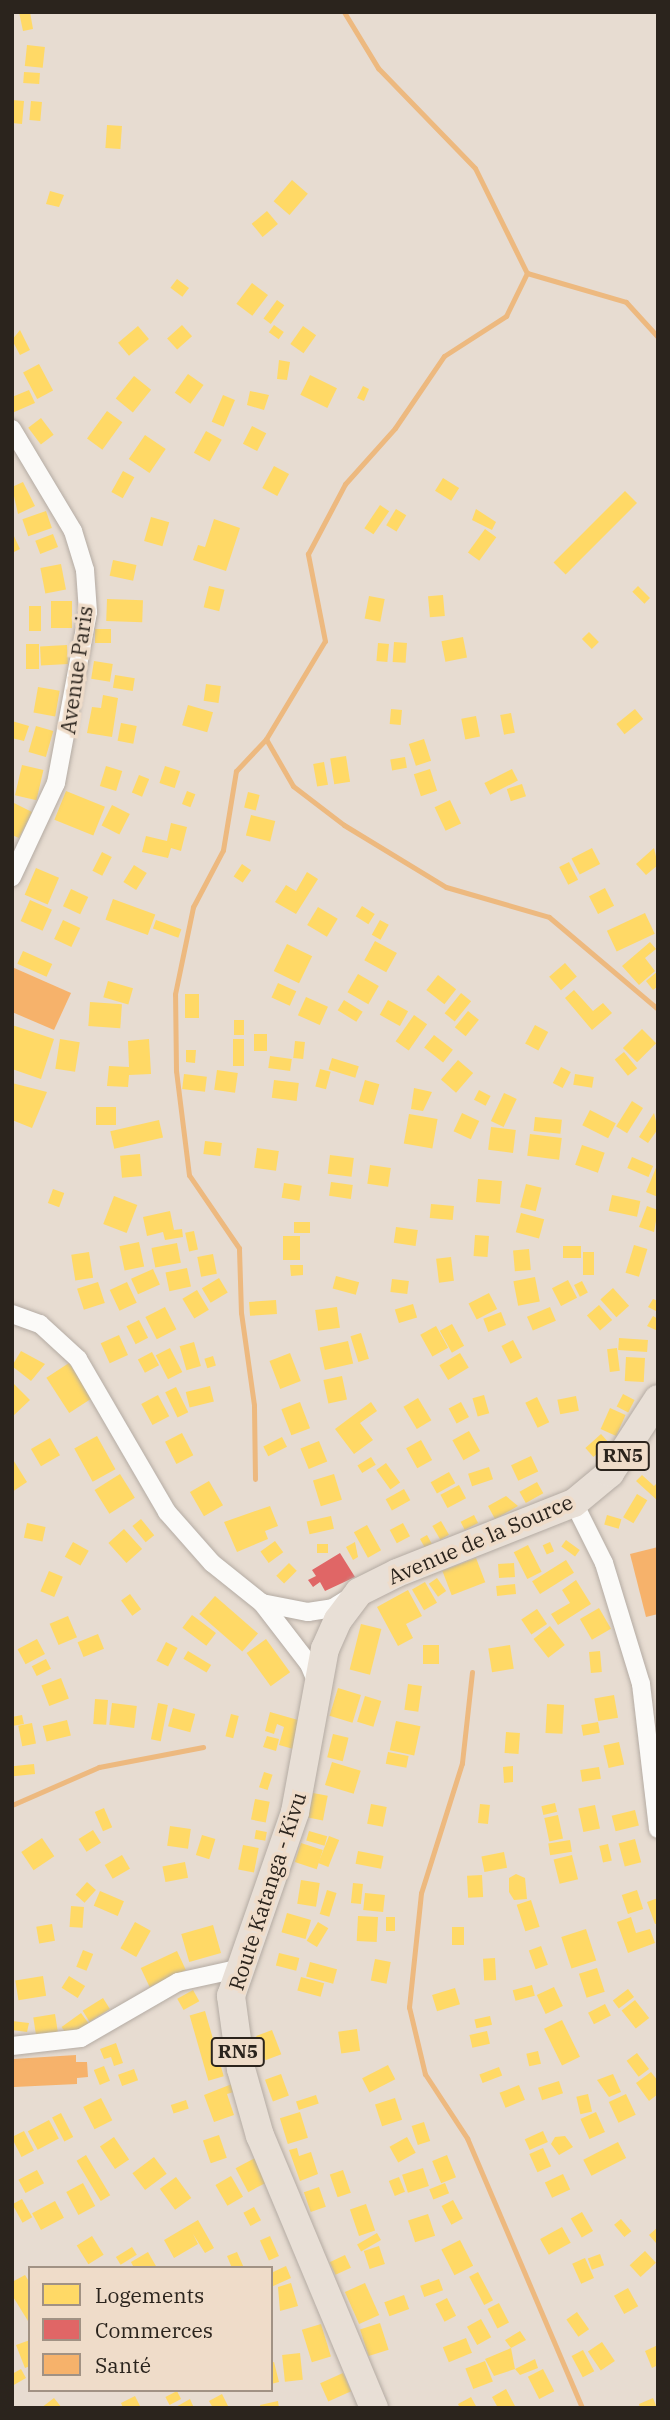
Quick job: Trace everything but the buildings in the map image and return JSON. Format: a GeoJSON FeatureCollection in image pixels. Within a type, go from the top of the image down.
{"type":"FeatureCollection","features":[{"type":"Feature","properties":{"kind":"highway","name":"Avenue de la Source"},"geometry":{"type":"LineString","coordinates":[[318,1685],[325,1648],[338,1620],[359,1592],[397,1573],[575,1503],[610,1473],[658,1399]]}},
{"type":"Feature","properties":{"kind":"highway","name":"Route Katanga - Kivu"},"geometry":{"type":"LineString","coordinates":[[318,1685],[316,1716],[295,1812],[266,1904],[237,1969],[231,1996],[234,2031],[260,2136],[374,2408]]}},
{"type":"Feature","properties":{"kind":"street","name":"Avenue Paris"},"geometry":{"type":"LineString","coordinates":[[12,429],[74,531],[85,570],[88,612],[56,783],[12,877]]}},
{"type":"Feature","properties":{"kind":"street"},"geometry":{"type":"LineString","coordinates":[[12,1314],[40,1324],[78,1359],[167,1512],[212,1563],[262,1603],[309,1664],[318,1685]]}},
{"type":"Feature","properties":{"kind":"street"},"geometry":{"type":"LineString","coordinates":[[575,1503],[604,1563],[641,1684],[654,1753],[658,1829]]}},
{"type":"Feature","properties":{"kind":"street"},"geometry":{"type":"LineString","coordinates":[[262,1603],[308,1612],[333,1608],[359,1592]]}},
{"type":"Feature","properties":{"kind":"street"},"geometry":{"type":"LineString","coordinates":[[12,2046],[81,2038],[178,1982],[237,1969]]}},
{"type":"Feature","properties":{"kind":"waterway"},"geometry":{"type":"LineString","coordinates":[[344,12],[378,68],[475,168],[527,273],[626,302],[658,337]]}},
{"type":"Feature","properties":{"kind":"waterway"},"geometry":{"type":"LineString","coordinates":[[255,1479],[254,1405],[241,1313],[239,1248],[189,1175],[176,1071],[175,994],[193,907],[223,850],[236,771],[266,739],[325,641],[308,554],[345,484],[395,428],[444,356],[506,316],[527,273]]}},
{"type":"Feature","properties":{"kind":"waterway"},"geometry":{"type":"LineString","coordinates":[[266,739],[293,786],[344,825],[446,887],[549,917],[658,1009]]}},
{"type":"Feature","properties":{"kind":"waterway"},"geometry":{"type":"LineString","coordinates":[[472,1672],[462,1763],[421,1893],[409,2007],[425,2074],[467,2138],[582,2408]]}},
{"type":"Feature","properties":{"kind":"waterway"},"geometry":{"type":"LineString","coordinates":[[12,1805],[99,1767],[203,1747]]}}]}
